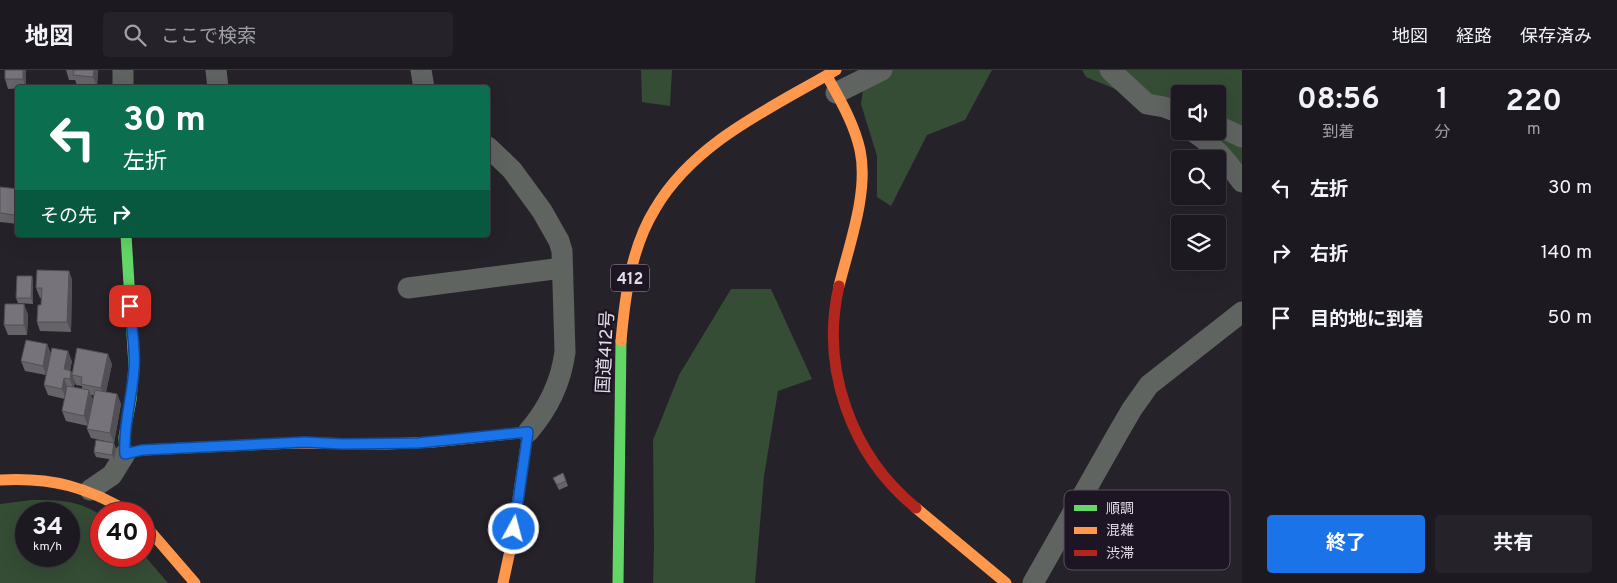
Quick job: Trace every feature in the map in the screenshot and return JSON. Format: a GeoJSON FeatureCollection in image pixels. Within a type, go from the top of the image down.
{"type":"FeatureCollection","features":[{"type":"Feature","properties":{"kind":"main road","name":"国道412号"},"geometry":{"type":"LineString","coordinates":[[618,583],[620,344],[627,290],[648,221],[674,182],[710,146],[746,121],[833,80]]}},
{"type":"Feature","properties":{"kind":"main road"},"geometry":{"type":"LineString","coordinates":[[833,80],[854,127],[862,164],[859,205],[834,313],[833,335],[837,382],[847,413],[872,461],[886,480],[901,496],[1006,583]]}},
{"type":"Feature","properties":{"kind":"main road"},"geometry":{"type":"LineString","coordinates":[[126,237],[134,366],[131,400],[124,437],[125,454],[142,450],[305,442],[377,444],[433,442],[528,432],[511,546],[503,583]]}},
{"type":"Feature","properties":{"kind":"main road"},"geometry":{"type":"LineString","coordinates":[[0,480],[21,478],[44,479],[90,490],[113,502]]}},
{"type":"Feature","properties":{"kind":"main road"},"geometry":{"type":"LineString","coordinates":[[155,537],[195,583]]}},
{"type":"Feature","properties":{"kind":"street"},"geometry":{"type":"LineString","coordinates":[[123,70],[123,85]]}},
{"type":"Feature","properties":{"kind":"street"},"geometry":{"type":"LineString","coordinates":[[216,70],[218,85]]}},
{"type":"Feature","properties":{"kind":"street"},"geometry":{"type":"LineString","coordinates":[[421,70],[424,85]]}},
{"type":"Feature","properties":{"kind":"street"},"geometry":{"type":"LineString","coordinates":[[833,80],[882,70]]}},
{"type":"Feature","properties":{"kind":"street"},"geometry":{"type":"LineString","coordinates":[[1110,70],[1147,104],[1171,120]]}},
{"type":"Feature","properties":{"kind":"street"},"geometry":{"type":"LineString","coordinates":[[1147,104],[1171,109]]}},
{"type":"Feature","properties":{"kind":"street"},"geometry":{"type":"LineString","coordinates":[[1226,129],[1242,136]]}},
{"type":"Feature","properties":{"kind":"street"},"geometry":{"type":"LineString","coordinates":[[1204,140],[1231,167],[1242,182]]}},
{"type":"Feature","properties":{"kind":"street"},"geometry":{"type":"LineString","coordinates":[[490,149],[512,170],[542,211],[559,241],[562,252],[565,352],[563,365],[551,398],[528,432]]}},
{"type":"Feature","properties":{"kind":"street"},"geometry":{"type":"LineString","coordinates":[[408,288],[562,268]]}},
{"type":"Feature","properties":{"kind":"street"},"geometry":{"type":"LineString","coordinates":[[1086,490],[1118,433],[1149,386],[1242,312]]}},
{"type":"Feature","properties":{"kind":"street"},"geometry":{"type":"LineString","coordinates":[[90,490],[112,475],[125,454]]}},
{"type":"Feature","properties":{"kind":"street"},"geometry":{"type":"LineString","coordinates":[[1033,583],[1064,528]]}},
{"type":"Feature","properties":{"kind":"green space"},"geometry":{"type":"Polygon","coordinates":[[[641,70],[672,70],[670,106],[642,102],[641,70]]]}},
{"type":"Feature","properties":{"kind":"green space"},"geometry":{"type":"Polygon","coordinates":[[[866,70],[992,70],[965,120],[927,135],[891,206],[877,197],[877,156],[861,104],[866,70]]]}},
{"type":"Feature","properties":{"kind":"green space"},"geometry":{"type":"Polygon","coordinates":[[[1082,70],[1242,70],[1242,168],[1222,140],[1226,140],[1226,85],[1171,85],[1171,112],[1086,77],[1082,70]]]}},
{"type":"Feature","properties":{"kind":"green space"},"geometry":{"type":"Polygon","coordinates":[[[731,289],[771,289],[812,379],[778,391],[764,476],[755,583],[653,583],[653,440],[679,375],[731,289]]]}},
{"type":"Feature","properties":{"kind":"green space"},"geometry":{"type":"Polygon","coordinates":[[[32,500],[65,502],[16,502],[32,500]]]}},
{"type":"Feature","properties":{"kind":"green space"},"geometry":{"type":"Polygon","coordinates":[[[15,502],[15,567],[80,567],[80,505],[90,509],[90,567],[154,567],[168,583],[0,583],[0,504],[15,502]]]}},
{"type":"Feature","properties":{"kind":"building"},"geometry":{"type":"Polygon","coordinates":[[[5,70],[23,70],[23,79],[5,79],[5,70]]]}},
{"type":"Feature","properties":{"kind":"building"},"geometry":{"type":"Polygon","coordinates":[[[74,70],[94,70],[93,77],[73,75],[74,70]]]}},
{"type":"Feature","properties":{"kind":"building"},"geometry":{"type":"Polygon","coordinates":[[[0,187],[15,189],[15,215],[0,213],[0,187]]]}},
{"type":"Feature","properties":{"kind":"building"},"geometry":{"type":"Polygon","coordinates":[[[37,270],[69,271],[67,322],[37,322],[42,288],[36,288],[37,270]]]}},
{"type":"Feature","properties":{"kind":"building"},"geometry":{"type":"Polygon","coordinates":[[[17,276],[32,276],[31,298],[16,298],[17,276]]]}},
{"type":"Feature","properties":{"kind":"building"},"geometry":{"type":"Polygon","coordinates":[[[5,304],[24,304],[24,325],[4,325],[5,304]]]}},
{"type":"Feature","properties":{"kind":"building"},"geometry":{"type":"Polygon","coordinates":[[[26,340],[47,344],[43,366],[21,361],[26,340]]]}},
{"type":"Feature","properties":{"kind":"building"},"geometry":{"type":"Polygon","coordinates":[[[52,348],[68,351],[64,369],[71,371],[70,379],[64,378],[62,389],[44,385],[52,348]]]}},
{"type":"Feature","properties":{"kind":"building"},"geometry":{"type":"Polygon","coordinates":[[[77,348],[108,354],[101,388],[81,384],[82,377],[72,375],[77,348]]]}},
{"type":"Feature","properties":{"kind":"building"},"geometry":{"type":"Polygon","coordinates":[[[67,386],[89,390],[84,416],[62,411],[67,386]]]}},
{"type":"Feature","properties":{"kind":"building"},"geometry":{"type":"Polygon","coordinates":[[[95,390],[117,394],[110,433],[87,429],[95,390]]]}},
{"type":"Feature","properties":{"kind":"building"},"geometry":{"type":"Polygon","coordinates":[[[96,440],[114,443],[112,455],[94,452],[96,440]]]}},
{"type":"Feature","properties":{"kind":"building"},"geometry":{"type":"Polygon","coordinates":[[[563,473],[566,481],[557,485],[553,478],[563,473]]]}},
{"type":"Feature","properties":{"kind":"traffic: fast"},"geometry":{"type":"LineString","coordinates":[[126,237],[134,366],[131,400],[124,437],[125,454],[142,450],[294,443]]}},
{"type":"Feature","properties":{"kind":"traffic: fast"},"geometry":{"type":"LineString","coordinates":[[618,583],[621,341]]}},
{"type":"Feature","properties":{"kind":"traffic: slow"},"geometry":{"type":"LineString","coordinates":[[621,341],[630,273],[640,240],[655,209],[671,185],[691,164],[736,129],[760,113],[836,70]]}},
{"type":"Feature","properties":{"kind":"traffic: slow"},"geometry":{"type":"LineString","coordinates":[[827,76],[854,130],[860,150],[862,166],[862,183],[857,218],[839,286]]}},
{"type":"Feature","properties":{"kind":"traffic: slow"},"geometry":{"type":"LineString","coordinates":[[294,443],[386,444],[433,442],[528,432],[511,546],[503,583]]}},
{"type":"Feature","properties":{"kind":"traffic: slow"},"geometry":{"type":"LineString","coordinates":[[0,480],[19,479],[53,482],[85,491],[110,502]]}},
{"type":"Feature","properties":{"kind":"traffic: slow"},"geometry":{"type":"LineString","coordinates":[[916,508],[1006,583]]}},
{"type":"Feature","properties":{"kind":"traffic: slow"},"geometry":{"type":"LineString","coordinates":[[155,537],[195,583]]}},
{"type":"Feature","properties":{"kind":"traffic: jam"},"geometry":{"type":"LineString","coordinates":[[839,286],[834,317],[834,348],[838,378],[846,408],[858,436],[874,462],[893,487],[916,508]]}},
{"type":"Feature","properties":{"kind":"route"},"geometry":{"type":"LineString","coordinates":[[130,306],[134,366],[131,400],[124,437],[125,454],[142,450],[305,442],[342,444],[418,443],[528,432],[514,529]]}}]}
